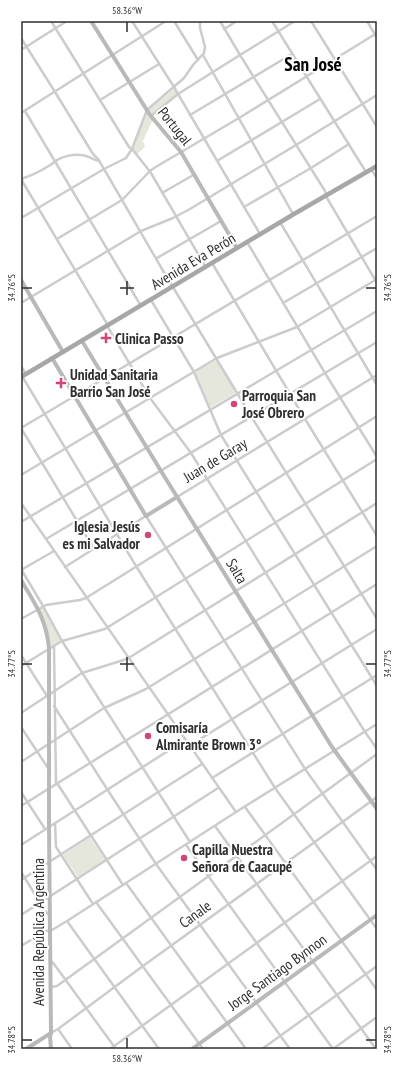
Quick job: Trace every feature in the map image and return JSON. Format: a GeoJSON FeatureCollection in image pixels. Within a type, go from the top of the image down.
{"type":"FeatureCollection","features":[{"type":"Feature","properties":{"kind":"main road","name":"Avenida Eva Perón"},"geometry":{"type":"LineString","coordinates":[[23,376],[280,222],[377,166]]}},
{"type":"Feature","properties":{"kind":"street"},"geometry":{"type":"LineString","coordinates":[[51,21],[129,147],[150,171],[205,267]]}},
{"type":"Feature","properties":{"kind":"street"},"geometry":{"type":"LineString","coordinates":[[21,50],[67,21]]}},
{"type":"Feature","properties":{"kind":"street","name":"Portugal"},"geometry":{"type":"LineString","coordinates":[[92,21],[151,116],[181,152],[237,248]]}},
{"type":"Feature","properties":{"kind":"street"},"geometry":{"type":"LineString","coordinates":[[132,21],[174,87],[260,234]]}},
{"type":"Feature","properties":{"kind":"street"},"geometry":{"type":"LineString","coordinates":[[21,113],[166,21]]}},
{"type":"Feature","properties":{"kind":"street"},"geometry":{"type":"LineString","coordinates":[[174,21],[198,60]]}},
{"type":"Feature","properties":{"kind":"street"},"geometry":{"type":"LineString","coordinates":[[21,218],[104,168],[125,160],[128,157],[147,110],[186,76],[198,60],[203,56],[205,49],[200,28],[200,21]]}},
{"type":"Feature","properties":{"kind":"street"},"geometry":{"type":"LineString","coordinates":[[21,475],[217,358],[297,327],[376,281],[327,198],[325,191],[220,21]]}},
{"type":"Feature","properties":{"kind":"street"},"geometry":{"type":"LineString","coordinates":[[224,29],[238,21]]}},
{"type":"Feature","properties":{"kind":"street"},"geometry":{"type":"LineString","coordinates":[[272,21],[366,172]]}},
{"type":"Feature","properties":{"kind":"street"},"geometry":{"type":"LineString","coordinates":[[151,116],[178,94],[295,21]]}},
{"type":"Feature","properties":{"kind":"street"},"geometry":{"type":"LineString","coordinates":[[311,21],[377,127]]}},
{"type":"Feature","properties":{"kind":"street"},"geometry":{"type":"LineString","coordinates":[[367,21],[377,38]]}},
{"type":"Feature","properties":{"kind":"street"},"geometry":{"type":"LineString","coordinates":[[57,239],[122,200],[150,171],[376,34]]}},
{"type":"Feature","properties":{"kind":"street"},"geometry":{"type":"LineString","coordinates":[[21,38],[93,154],[104,168],[267,442],[324,536],[377,619]]}},
{"type":"Feature","properties":{"kind":"street"},"geometry":{"type":"LineString","coordinates":[[190,115],[292,54]]}},
{"type":"Feature","properties":{"kind":"street"},"geometry":{"type":"LineString","coordinates":[[203,56],[294,214]]}},
{"type":"Feature","properties":{"kind":"street"},"geometry":{"type":"LineString","coordinates":[[100,100],[159,64]]}},
{"type":"Feature","properties":{"kind":"street"},"geometry":{"type":"LineString","coordinates":[[21,302],[141,231],[176,216],[208,198],[377,96]]}},
{"type":"Feature","properties":{"kind":"street"},"geometry":{"type":"LineString","coordinates":[[217,161],[320,99]]}},
{"type":"Feature","properties":{"kind":"street"},"geometry":{"type":"LineString","coordinates":[[25,111],[141,306]]}},
{"type":"Feature","properties":{"kind":"street"},"geometry":{"type":"LineString","coordinates":[[244,207],[311,168],[348,144]]}},
{"type":"Feature","properties":{"kind":"street"},"geometry":{"type":"LineString","coordinates":[[99,161],[86,156],[77,155],[64,157],[37,173],[21,179],[76,270],[150,398],[191,453],[342,697],[377,749]]}},
{"type":"Feature","properties":{"kind":"street"},"geometry":{"type":"LineString","coordinates":[[371,169],[377,178]]}},
{"type":"Feature","properties":{"kind":"street"},"geometry":{"type":"LineString","coordinates":[[162,193],[195,174]]}},
{"type":"Feature","properties":{"kind":"street"},"geometry":{"type":"LineString","coordinates":[[94,549],[21,428],[377,216]]}},
{"type":"Feature","properties":{"kind":"street"},"geometry":{"type":"LineString","coordinates":[[157,258],[221,221]]}},
{"type":"Feature","properties":{"kind":"street"},"geometry":{"type":"LineString","coordinates":[[280,222],[377,384]]}},
{"type":"Feature","properties":{"kind":"street"},"geometry":{"type":"LineString","coordinates":[[21,666],[62,641],[107,628],[343,481],[377,458],[247,242]]}},
{"type":"Feature","properties":{"kind":"street"},"geometry":{"type":"LineString","coordinates":[[283,303],[377,248]]}},
{"type":"Feature","properties":{"kind":"street"},"geometry":{"type":"LineString","coordinates":[[212,263],[258,342],[377,536]]}},
{"type":"Feature","properties":{"kind":"street"},"geometry":{"type":"LineString","coordinates":[[21,280],[63,352]]}},
{"type":"Feature","properties":{"kind":"street"},"geometry":{"type":"LineString","coordinates":[[151,300],[194,372],[221,435],[377,686]]}},
{"type":"Feature","properties":{"kind":"street"},"geometry":{"type":"LineString","coordinates":[[21,522],[377,311]]}},
{"type":"Feature","properties":{"kind":"street","name":"Salta"},"geometry":{"type":"LineString","coordinates":[[82,340],[160,471],[292,683],[335,750],[377,809]]}},
{"type":"Feature","properties":{"kind":"street"},"geometry":{"type":"LineString","coordinates":[[46,539],[377,342]]}},
{"type":"Feature","properties":{"kind":"street"},"geometry":{"type":"LineString","coordinates":[[52,358],[146,516],[305,769],[377,870]]}},
{"type":"Feature","properties":{"kind":"street"},"geometry":{"type":"LineString","coordinates":[[21,366],[23,376],[86,484],[252,752],[293,814],[377,929]]}},
{"type":"Feature","properties":{"kind":"street","name":"Juan de Garay"},"geometry":{"type":"LineString","coordinates":[[65,567],[377,375]]}},
{"type":"Feature","properties":{"kind":"street"},"geometry":{"type":"LineString","coordinates":[[21,619],[49,604],[86,598],[377,416]]}},
{"type":"Feature","properties":{"kind":"street"},"geometry":{"type":"LineString","coordinates":[[21,503],[236,812]]}},
{"type":"Feature","properties":{"kind":"street"},"geometry":{"type":"LineString","coordinates":[[21,713],[82,673],[129,658],[377,503]]}},
{"type":"Feature","properties":{"kind":"street"},"geometry":{"type":"LineString","coordinates":[[21,762],[104,708],[149,688],[377,546]]}},
{"type":"Feature","properties":{"kind":"street"},"geometry":{"type":"LineString","coordinates":[[54,551],[21,570],[62,641],[190,842]]}},
{"type":"Feature","properties":{"kind":"street","name":"Avenida República Argentina"},"geometry":{"type":"LineString","coordinates":[[21,580],[38,609],[47,634],[49,649],[48,829],[50,896],[50,1036],[52,1049]]}},
{"type":"Feature","properties":{"kind":"street"},"geometry":{"type":"LineString","coordinates":[[21,806],[377,584]]}},
{"type":"Feature","properties":{"kind":"street"},"geometry":{"type":"LineString","coordinates":[[189,746],[352,646],[377,629]]}},
{"type":"Feature","properties":{"kind":"street"},"geometry":{"type":"LineString","coordinates":[[54,646],[56,783],[123,885]]}},
{"type":"Feature","properties":{"kind":"street"},"geometry":{"type":"LineString","coordinates":[[21,655],[48,695]]}},
{"type":"Feature","properties":{"kind":"street"},"geometry":{"type":"LineString","coordinates":[[212,778],[377,675]]}},
{"type":"Feature","properties":{"kind":"street"},"geometry":{"type":"LineString","coordinates":[[54,706],[156,864],[290,1049]]}},
{"type":"Feature","properties":{"kind":"street"},"geometry":{"type":"LineString","coordinates":[[21,946],[46,930],[52,930],[67,921],[236,812],[377,724]]}},
{"type":"Feature","properties":{"kind":"street"},"geometry":{"type":"LineString","coordinates":[[21,727],[49,769]]}},
{"type":"Feature","properties":{"kind":"street"},"geometry":{"type":"LineString","coordinates":[[21,845],[185,740]]}},
{"type":"Feature","properties":{"kind":"street"},"geometry":{"type":"LineString","coordinates":[[50,987],[57,986],[150,917],[377,754]]}},
{"type":"Feature","properties":{"kind":"street"},"geometry":{"type":"LineString","coordinates":[[21,880],[202,764]]}},
{"type":"Feature","properties":{"kind":"street"},"geometry":{"type":"LineString","coordinates":[[21,915],[218,788]]}},
{"type":"Feature","properties":{"kind":"street"},"geometry":{"type":"LineString","coordinates":[[21,792],[48,829]]}},
{"type":"Feature","properties":{"kind":"street","name":"Canale"},"geometry":{"type":"LineString","coordinates":[[26,1049],[58,1029],[114,986],[377,797]]}},
{"type":"Feature","properties":{"kind":"street"},"geometry":{"type":"LineString","coordinates":[[245,807],[377,990]]}},
{"type":"Feature","properties":{"kind":"street"},"geometry":{"type":"LineString","coordinates":[[55,823],[56,845],[77,879],[143,966],[203,1049]]}},
{"type":"Feature","properties":{"kind":"street"},"geometry":{"type":"LineString","coordinates":[[215,826],[338,994],[376,1049]]}},
{"type":"Feature","properties":{"kind":"street"},"geometry":{"type":"LineString","coordinates":[[186,845],[333,1049],[377,1017]]}},
{"type":"Feature","properties":{"kind":"street"},"geometry":{"type":"LineString","coordinates":[[110,1049],[115,1048],[170,1005],[377,856]]}},
{"type":"Feature","properties":{"kind":"street"},"geometry":{"type":"LineString","coordinates":[[21,872],[46,912],[50,915]]}},
{"type":"Feature","properties":{"kind":"street"},"geometry":{"type":"LineString","coordinates":[[126,883],[246,1049]]}},
{"type":"Feature","properties":{"kind":"street","name":"Jorge Santiago Bynnon"},"geometry":{"type":"LineString","coordinates":[[192,1049],[377,915]]}},
{"type":"Feature","properties":{"kind":"street"},"geometry":{"type":"LineString","coordinates":[[67,921],[158,1049]]}},
{"type":"Feature","properties":{"kind":"street"},"geometry":{"type":"LineString","coordinates":[[50,960],[115,1048]]}},
{"type":"Feature","properties":{"kind":"street"},"geometry":{"type":"LineString","coordinates":[[262,1049],[377,966]]}},
{"type":"Feature","properties":{"kind":"street"},"geometry":{"type":"LineString","coordinates":[[58,1029],[72,1049]]}},
{"type":"Feature","properties":{"kind":"shaded area"},"geometry":{"type":"Polygon","coordinates":[[[174,89],[177,94],[152,115],[149,110],[174,89]]]}},
{"type":"Feature","properties":{"kind":"shaded area"},"geometry":{"type":"Polygon","coordinates":[[[147,113],[153,119],[143,141],[145,147],[137,154],[133,149],[147,113]]]}},
{"type":"Feature","properties":{"kind":"shaded area"},"geometry":{"type":"Polygon","coordinates":[[[217,361],[235,391],[234,394],[211,407],[196,374],[197,371],[217,361]]]}},
{"type":"Feature","properties":{"kind":"shaded area"},"geometry":{"type":"Polygon","coordinates":[[[43,607],[60,639],[60,641],[51,647],[40,609],[43,607]]]}},
{"type":"Feature","properties":{"kind":"shaded area"},"geometry":{"type":"Polygon","coordinates":[[[90,837],[105,860],[78,877],[63,855],[90,837]]]}},
{"type":"Feature","properties":{"kind":"place","name":"Clinica Passo"},"geometry":{"type":"Point","coordinates":[106,338]}},
{"type":"Feature","properties":{"kind":"place","name":"Unidad Sanitaria Barrio San José"},"geometry":{"type":"Point","coordinates":[61,383]}},
{"type":"Feature","properties":{"kind":"place","name":"Parroquia San José Obrero"},"geometry":{"type":"Point","coordinates":[234,404]}},
{"type":"Feature","properties":{"kind":"place","name":"Iglesia Jesús es mi Salvador"},"geometry":{"type":"Point","coordinates":[148,535]}},
{"type":"Feature","properties":{"kind":"place","name":"Comisaría Almirante Brown 3°"},"geometry":{"type":"Point","coordinates":[148,736]}},
{"type":"Feature","properties":{"kind":"place","name":"Capilla Nuestra Señora de Caacupé"},"geometry":{"type":"Point","coordinates":[184,858]}},
{"type":"Feature","properties":{"kind":"district","name":"San José"},"geometry":{"type":"Point","coordinates":[313,64]}}]}
